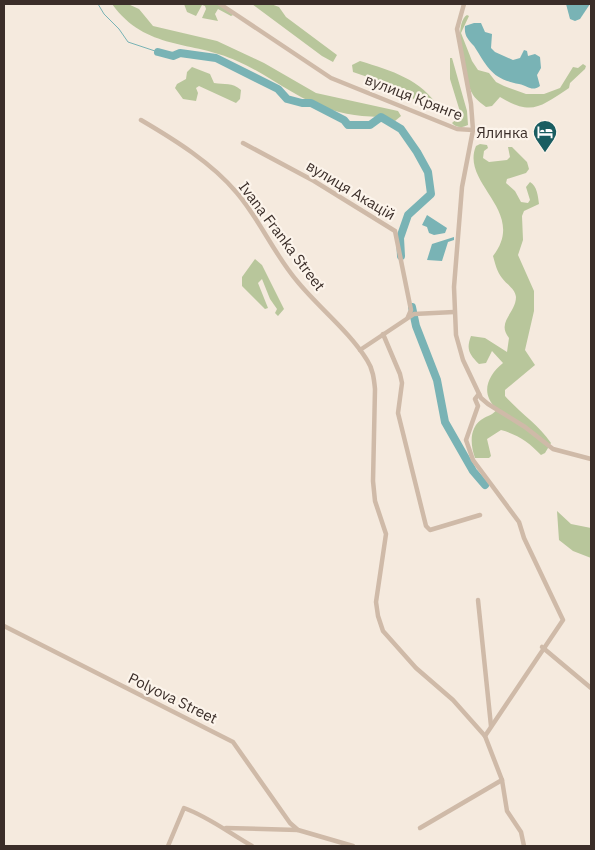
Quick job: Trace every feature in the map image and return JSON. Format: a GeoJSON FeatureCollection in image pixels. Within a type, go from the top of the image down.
{"type":"FeatureCollection","features":[{"type":"Feature","properties":{"kind":"street","name":"вулиця Крянге"},"geometry":{"type":"LineString","coordinates":[[220,4],[331,78],[457,129],[473,130],[462,186],[454,287],[454,312],[456,334],[463,360],[479,394]]}},
{"type":"Feature","properties":{"kind":"street"},"geometry":{"type":"LineString","coordinates":[[464,4],[457,29],[471,104],[473,130]]}},
{"type":"Feature","properties":{"kind":"street","name":"Ivana Franka Street"},"geometry":{"type":"LineString","coordinates":[[141,120],[173,140],[211,168],[237,193],[297,281],[360,350],[369,363],[374,377],[375,502],[386,534],[376,602],[378,616],[384,631],[416,668],[453,700],[485,736],[502,780],[507,811],[521,832],[524,846]]}},
{"type":"Feature","properties":{"kind":"street","name":"вулиця Акацій"},"geometry":{"type":"LineString","coordinates":[[243,143],[314,181],[396,231],[411,310],[408,317]]}},
{"type":"Feature","properties":{"kind":"street"},"geometry":{"type":"LineString","coordinates":[[360,350],[414,314],[454,312]]}},
{"type":"Feature","properties":{"kind":"street"},"geometry":{"type":"LineString","coordinates":[[383,334],[400,374],[402,383],[398,413],[426,526],[430,530],[480,515]]}},
{"type":"Feature","properties":{"kind":"street"},"geometry":{"type":"LineString","coordinates":[[485,736],[542,647],[558,629],[563,620],[524,538],[519,522],[473,460],[466,440],[478,406],[475,399],[479,394],[488,404],[525,427],[553,449],[591,459]]}},
{"type":"Feature","properties":{"kind":"street"},"geometry":{"type":"LineString","coordinates":[[478,600],[491,726]]}},
{"type":"Feature","properties":{"kind":"street","name":"Polyova Street"},"geometry":{"type":"LineString","coordinates":[[4,626],[233,742],[282,814],[298,830]]}},
{"type":"Feature","properties":{"kind":"street"},"geometry":{"type":"LineString","coordinates":[[542,647],[591,688]]}},
{"type":"Feature","properties":{"kind":"street"},"geometry":{"type":"LineString","coordinates":[[420,828],[502,780]]}},
{"type":"Feature","properties":{"kind":"street"},"geometry":{"type":"LineString","coordinates":[[168,846],[184,808],[226,828],[252,846]]}},
{"type":"Feature","properties":{"kind":"street","name":"Polyova Street"},"geometry":{"type":"LineString","coordinates":[[226,828],[298,830],[353,846]]}},
{"type":"Feature","properties":{"kind":"green space"},"geometry":{"type":"Polygon","coordinates":[[[112,4],[128,4],[139,9],[153,26],[217,41],[264,63],[316,93],[398,111],[401,116],[395,121],[382,117],[347,114],[319,106],[237,61],[220,54],[170,42],[140,30],[125,19],[112,4]]]}},
{"type":"Feature","properties":{"kind":"green space"},"geometry":{"type":"Polygon","coordinates":[[[184,4],[218,4],[233,15],[231,16],[218,9],[215,14],[218,21],[202,18],[206,9],[205,6],[202,5],[196,16],[187,12],[184,4]]]}},
{"type":"Feature","properties":{"kind":"green space"},"geometry":{"type":"Polygon","coordinates":[[[252,4],[271,4],[279,7],[286,17],[337,55],[333,62],[322,56],[252,4]]]}},
{"type":"Feature","properties":{"kind":"green space"},"geometry":{"type":"Polygon","coordinates":[[[467,15],[469,16],[461,33],[472,61],[478,70],[489,73],[496,82],[504,86],[526,94],[544,94],[560,88],[573,67],[578,68],[583,64],[586,66],[585,69],[570,83],[569,88],[536,107],[520,106],[500,97],[492,106],[486,107],[472,93],[463,65],[460,29],[467,15]]]}},
{"type":"Feature","properties":{"kind":"green space"},"geometry":{"type":"Polygon","coordinates":[[[450,58],[452,58],[467,111],[468,125],[464,127],[457,127],[452,123],[461,115],[450,79],[450,58]]]}},
{"type":"Feature","properties":{"kind":"green space"},"geometry":{"type":"Polygon","coordinates":[[[360,61],[383,68],[415,83],[432,98],[439,108],[438,111],[427,104],[428,101],[418,96],[414,99],[390,89],[382,82],[353,72],[352,65],[360,61]]]}},
{"type":"Feature","properties":{"kind":"green space"},"geometry":{"type":"Polygon","coordinates":[[[192,67],[210,74],[214,83],[238,87],[241,90],[240,99],[236,103],[199,86],[196,88],[198,93],[196,101],[183,99],[175,88],[177,84],[186,79],[187,72],[192,67]]]}},
{"type":"Feature","properties":{"kind":"green space"},"geometry":{"type":"Polygon","coordinates":[[[480,144],[487,145],[488,148],[484,151],[483,158],[489,162],[507,160],[510,157],[508,147],[512,147],[527,162],[529,169],[526,173],[507,179],[506,183],[515,191],[521,202],[528,203],[530,200],[526,187],[530,182],[538,195],[539,204],[524,211],[522,216],[523,240],[518,255],[534,291],[534,311],[525,350],[535,365],[505,390],[505,396],[541,430],[551,443],[545,453],[541,455],[523,439],[501,430],[487,439],[491,456],[489,458],[475,458],[472,447],[473,430],[479,421],[497,409],[487,391],[490,379],[497,368],[503,363],[492,351],[486,363],[479,364],[469,351],[469,341],[471,336],[485,338],[507,352],[509,338],[505,327],[516,297],[499,273],[493,256],[502,240],[503,225],[499,211],[477,173],[474,160],[476,146],[480,144]]]}},
{"type":"Feature","properties":{"kind":"green space"},"geometry":{"type":"Polygon","coordinates":[[[255,259],[262,265],[284,309],[278,316],[275,313],[277,309],[270,299],[262,279],[258,283],[268,308],[265,309],[242,286],[242,277],[255,259]]]}},
{"type":"Feature","properties":{"kind":"green space"},"geometry":{"type":"Polygon","coordinates":[[[557,511],[571,524],[591,528],[591,558],[573,551],[559,540],[557,511]]]}},
{"type":"Feature","properties":{"kind":"water"},"geometry":{"type":"Polygon","coordinates":[[[566,4],[590,4],[580,19],[575,21],[570,19],[566,4]]]}},
{"type":"Feature","properties":{"kind":"water"},"geometry":{"type":"Polygon","coordinates":[[[481,23],[485,32],[492,34],[491,48],[495,52],[513,60],[520,58],[524,50],[527,51],[528,56],[535,54],[540,57],[541,68],[537,75],[540,86],[530,88],[497,76],[487,66],[466,35],[465,26],[481,23]]]}},
{"type":"Feature","properties":{"kind":"water"},"geometry":{"type":"Polygon","coordinates":[[[427,215],[447,228],[445,233],[434,235],[429,233],[427,227],[422,225],[427,215]]]}},
{"type":"Feature","properties":{"kind":"water"},"geometry":{"type":"Polygon","coordinates":[[[454,237],[454,240],[448,242],[442,261],[427,260],[432,244],[454,237]]]}},
{"type":"Feature","properties":{"kind":"waterway"},"geometry":{"type":"LineString","coordinates":[[98,4],[128,42],[158,52]]}},
{"type":"Feature","properties":{"kind":"waterway"},"geometry":{"type":"LineString","coordinates":[[158,52],[173,56],[180,53],[216,58],[278,89],[287,99],[311,103],[344,120],[348,125],[370,125],[381,117],[401,129],[428,172],[431,194],[408,215],[400,238],[401,256]]}},
{"type":"Feature","properties":{"kind":"waterway"},"geometry":{"type":"LineString","coordinates":[[412,307],[416,326],[437,380],[445,422],[473,471],[485,485]]}},
{"type":"Feature","properties":{"kind":"place","name":"Ялинка"},"geometry":{"type":"Point","coordinates":[545,153]}}]}
